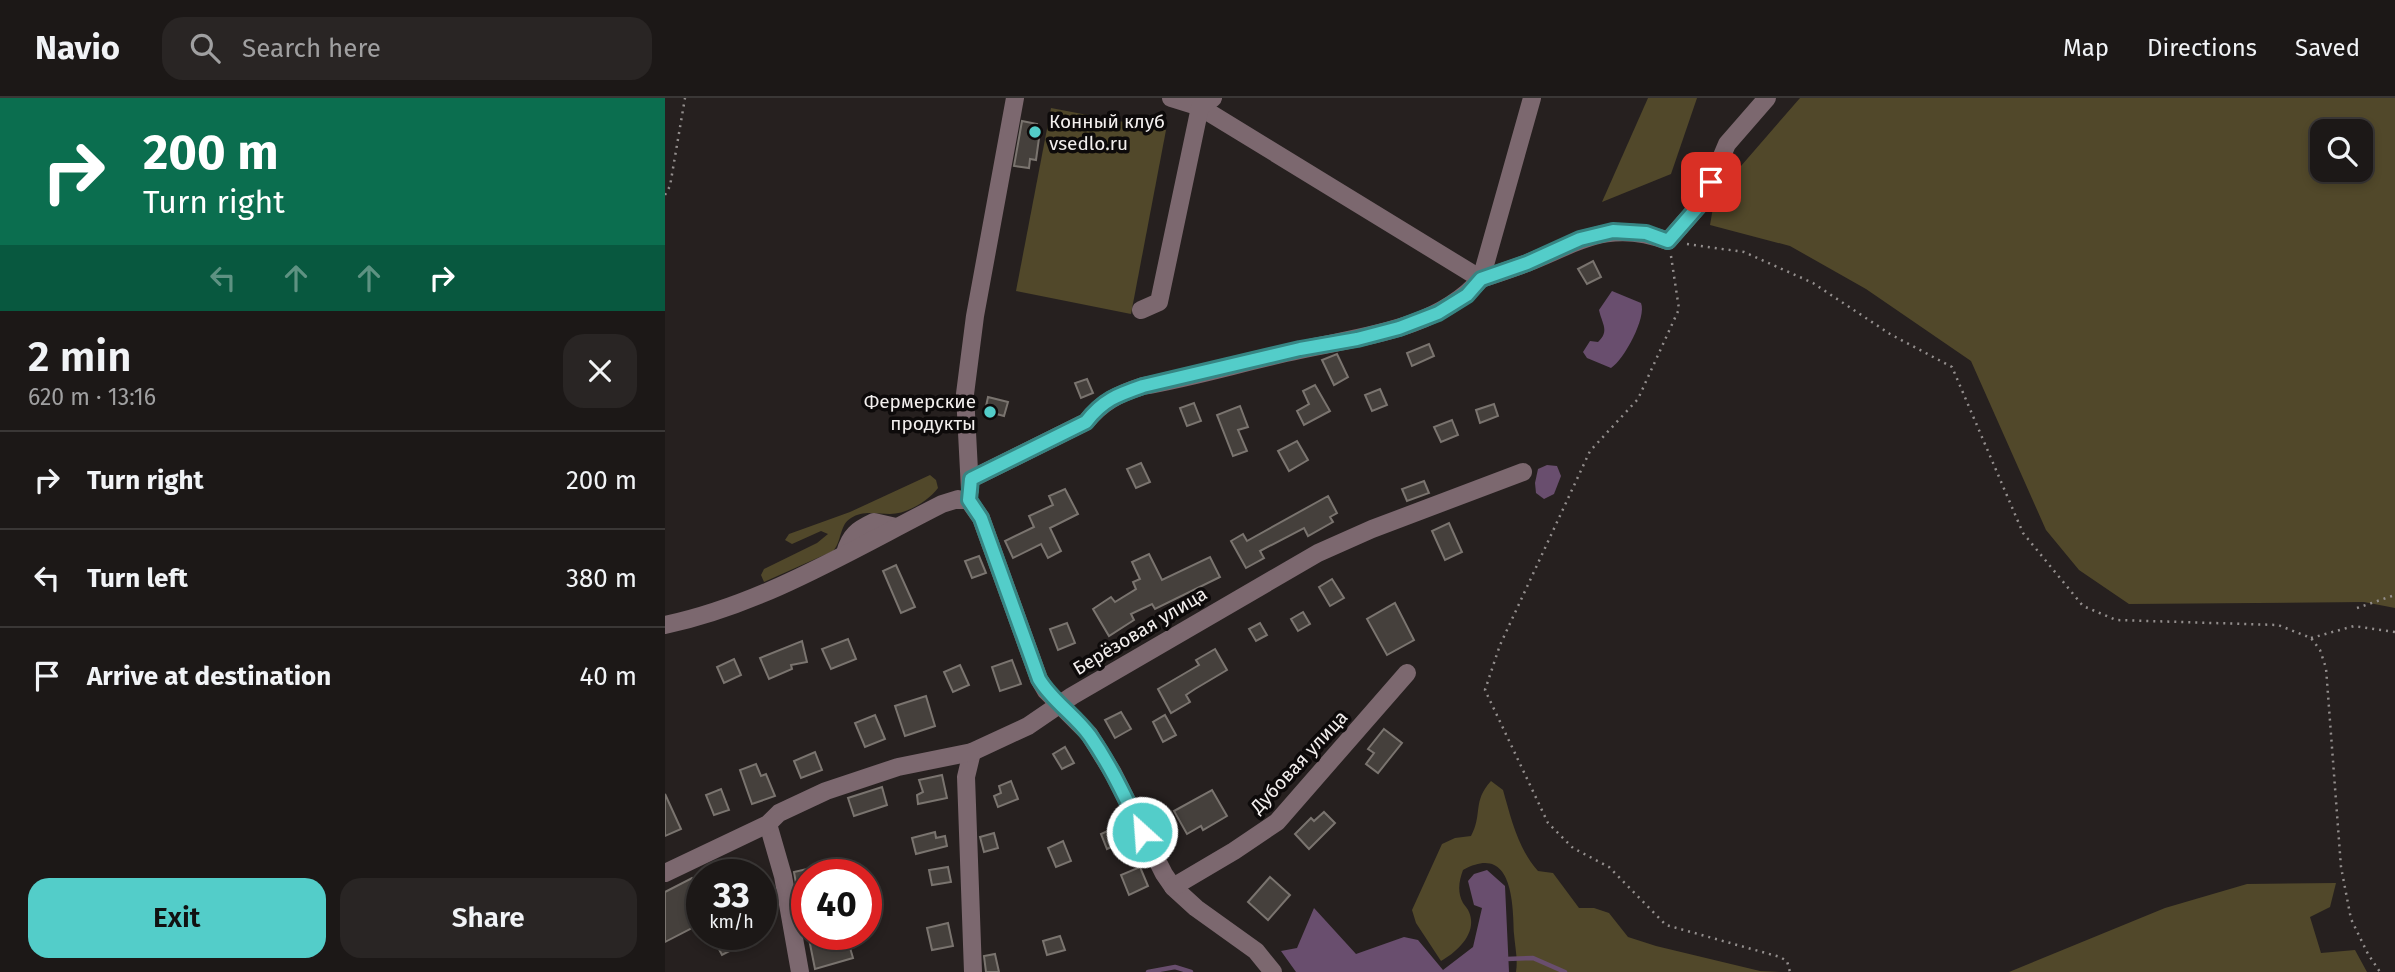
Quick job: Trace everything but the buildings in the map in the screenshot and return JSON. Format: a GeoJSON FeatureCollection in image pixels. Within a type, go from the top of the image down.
{"type":"FeatureCollection","features":[{"type":"Feature","properties":{"kind":"street"},"geometry":{"type":"LineString","coordinates":[[1015,98],[975,316],[965,394],[971,479],[969,500],[981,518],[1039,679],[1046,691],[1089,734],[1164,874],[1174,887],[1196,908],[1256,951],[1273,972]]}},
{"type":"Feature","properties":{"kind":"street"},"geometry":{"type":"LineString","coordinates":[[1171,98],[1206,103],[1481,279]]}},
{"type":"Feature","properties":{"kind":"street"},"geometry":{"type":"LineString","coordinates":[[971,479],[1086,422],[1098,406],[1118,394],[1300,349],[1399,328],[1438,313],[1467,295],[1481,279],[1532,98]]}},
{"type":"Feature","properties":{"kind":"street"},"geometry":{"type":"LineString","coordinates":[[1481,279],[1527,263],[1580,239],[1613,231],[1646,233],[1668,241],[1703,201],[1727,144],[1767,98]]}},
{"type":"Feature","properties":{"kind":"street"},"geometry":{"type":"LineString","coordinates":[[1141,310],[1159,302],[1206,103]]}},
{"type":"Feature","properties":{"kind":"street","name":"Берёзовая улица"},"geometry":{"type":"LineString","coordinates":[[665,873],[768,824],[779,813],[826,791],[898,767],[972,752],[1028,726],[1059,704],[1318,553],[1372,529],[1523,472]]}},
{"type":"Feature","properties":{"kind":"street"},"geometry":{"type":"LineString","coordinates":[[665,625],[739,603],[942,504],[958,499],[969,500]]}},
{"type":"Feature","properties":{"kind":"street","name":"Дубовая улица"},"geometry":{"type":"LineString","coordinates":[[1174,887],[1277,822],[1407,673]]}},
{"type":"Feature","properties":{"kind":"street"},"geometry":{"type":"LineString","coordinates":[[972,752],[965,776],[973,972]]}},
{"type":"Feature","properties":{"kind":"street"},"geometry":{"type":"LineString","coordinates":[[768,824],[783,876],[800,972]]}},
{"type":"Feature","properties":{"kind":"path"},"geometry":{"type":"LineString","coordinates":[[665,195],[670,186],[685,98]]}},
{"type":"Feature","properties":{"kind":"path"},"geometry":{"type":"LineString","coordinates":[[1790,972],[1787,961],[1780,957],[1666,925],[1609,867],[1573,848],[1548,823],[1485,690],[1500,645],[1590,451],[1638,399],[1679,309],[1668,241],[1745,252],[1813,284],[1890,334],[1952,367],[2024,533],[2083,606],[2116,620],[2278,625],[2311,638],[2321,650],[2326,667],[2341,867],[2351,919],[2379,972]]}},
{"type":"Feature","properties":{"kind":"path"},"geometry":{"type":"LineString","coordinates":[[2357,608],[2395,595]]}},
{"type":"Feature","properties":{"kind":"path"},"geometry":{"type":"LineString","coordinates":[[2311,638],[2354,626],[2395,632]]}},
{"type":"Feature","properties":{"kind":"shaded area"},"geometry":{"type":"Polygon","coordinates":[[[1648,98],[1697,98],[1671,174],[1602,202],[1648,98]]]}},
{"type":"Feature","properties":{"kind":"shaded area"},"geometry":{"type":"Polygon","coordinates":[[[1800,98],[2395,98],[2395,608],[2364,602],[2129,604],[2079,570],[2046,530],[1971,361],[1866,289],[1790,246],[1710,225],[1715,196],[1800,98]]]}},
{"type":"Feature","properties":{"kind":"shaded area"},"geometry":{"type":"Polygon","coordinates":[[[1051,108],[1166,130],[1131,314],[1016,291],[1051,108]]]}},
{"type":"Feature","properties":{"kind":"shaded area"},"geometry":{"type":"Polygon","coordinates":[[[1612,291],[1641,303],[1642,309],[1633,338],[1611,368],[1587,358],[1583,352],[1590,341],[1598,342],[1604,334],[1599,310],[1612,291]]]}},
{"type":"Feature","properties":{"kind":"shaded area"},"geometry":{"type":"Polygon","coordinates":[[[1547,465],[1557,466],[1561,476],[1554,494],[1544,499],[1536,493],[1535,483],[1538,469],[1547,465]]]}},
{"type":"Feature","properties":{"kind":"shaded area"},"geometry":{"type":"Polygon","coordinates":[[[930,475],[936,480],[938,488],[923,502],[897,513],[865,513],[856,516],[844,525],[833,551],[764,582],[761,575],[764,569],[817,543],[828,534],[821,531],[792,544],[785,540],[789,534],[850,512],[930,475]]]}},
{"type":"Feature","properties":{"kind":"shaded area"},"geometry":{"type":"Polygon","coordinates":[[[1491,781],[1503,790],[1516,833],[1531,862],[1538,871],[1553,873],[1579,908],[1594,908],[1609,913],[1628,937],[1656,946],[1760,971],[1780,972],[1516,972],[1510,892],[1507,880],[1500,870],[1491,864],[1479,864],[1463,870],[1459,891],[1469,912],[1471,927],[1459,947],[1441,961],[1416,923],[1412,910],[1442,844],[1455,838],[1471,836],[1477,821],[1479,802],[1491,781]]]}},
{"type":"Feature","properties":{"kind":"shaded area"},"geometry":{"type":"Polygon","coordinates":[[[1487,870],[1505,886],[1509,972],[1296,972],[1281,951],[1297,948],[1314,908],[1356,954],[1404,937],[1418,940],[1443,970],[1473,947],[1482,908],[1474,905],[1468,881],[1474,874],[1487,870]]]}},
{"type":"Feature","properties":{"kind":"shaded area"},"geometry":{"type":"Polygon","coordinates":[[[2336,883],[2330,907],[2310,917],[2321,953],[2355,950],[2367,972],[2009,972],[2165,908],[2247,884],[2336,883]]]}},
{"type":"Feature","properties":{"kind":"waterway"},"geometry":{"type":"LineString","coordinates":[[1506,959],[1533,958],[1565,972]]}},
{"type":"Feature","properties":{"kind":"waterway"},"geometry":{"type":"LineString","coordinates":[[1148,972],[1175,967],[1191,972]]}},
{"type":"Feature","properties":{"kind":"place","name":"Конный клуб vsedlo.ru"},"geometry":{"type":"Point","coordinates":[1035,132]}},
{"type":"Feature","properties":{"kind":"place","name":"Фермерские продукты"},"geometry":{"type":"Point","coordinates":[990,412]}},
{"type":"Feature","properties":{"kind":"route"},"geometry":{"type":"LineString","coordinates":[[1142,832],[1113,773],[1089,734],[1046,691],[1039,679],[981,518],[969,500],[971,479],[1086,422],[1098,406],[1118,394],[1300,349],[1399,328],[1438,313],[1467,295],[1481,279],[1527,263],[1580,239],[1613,231],[1646,233],[1668,241],[1703,201],[1711,182]]}}]}
